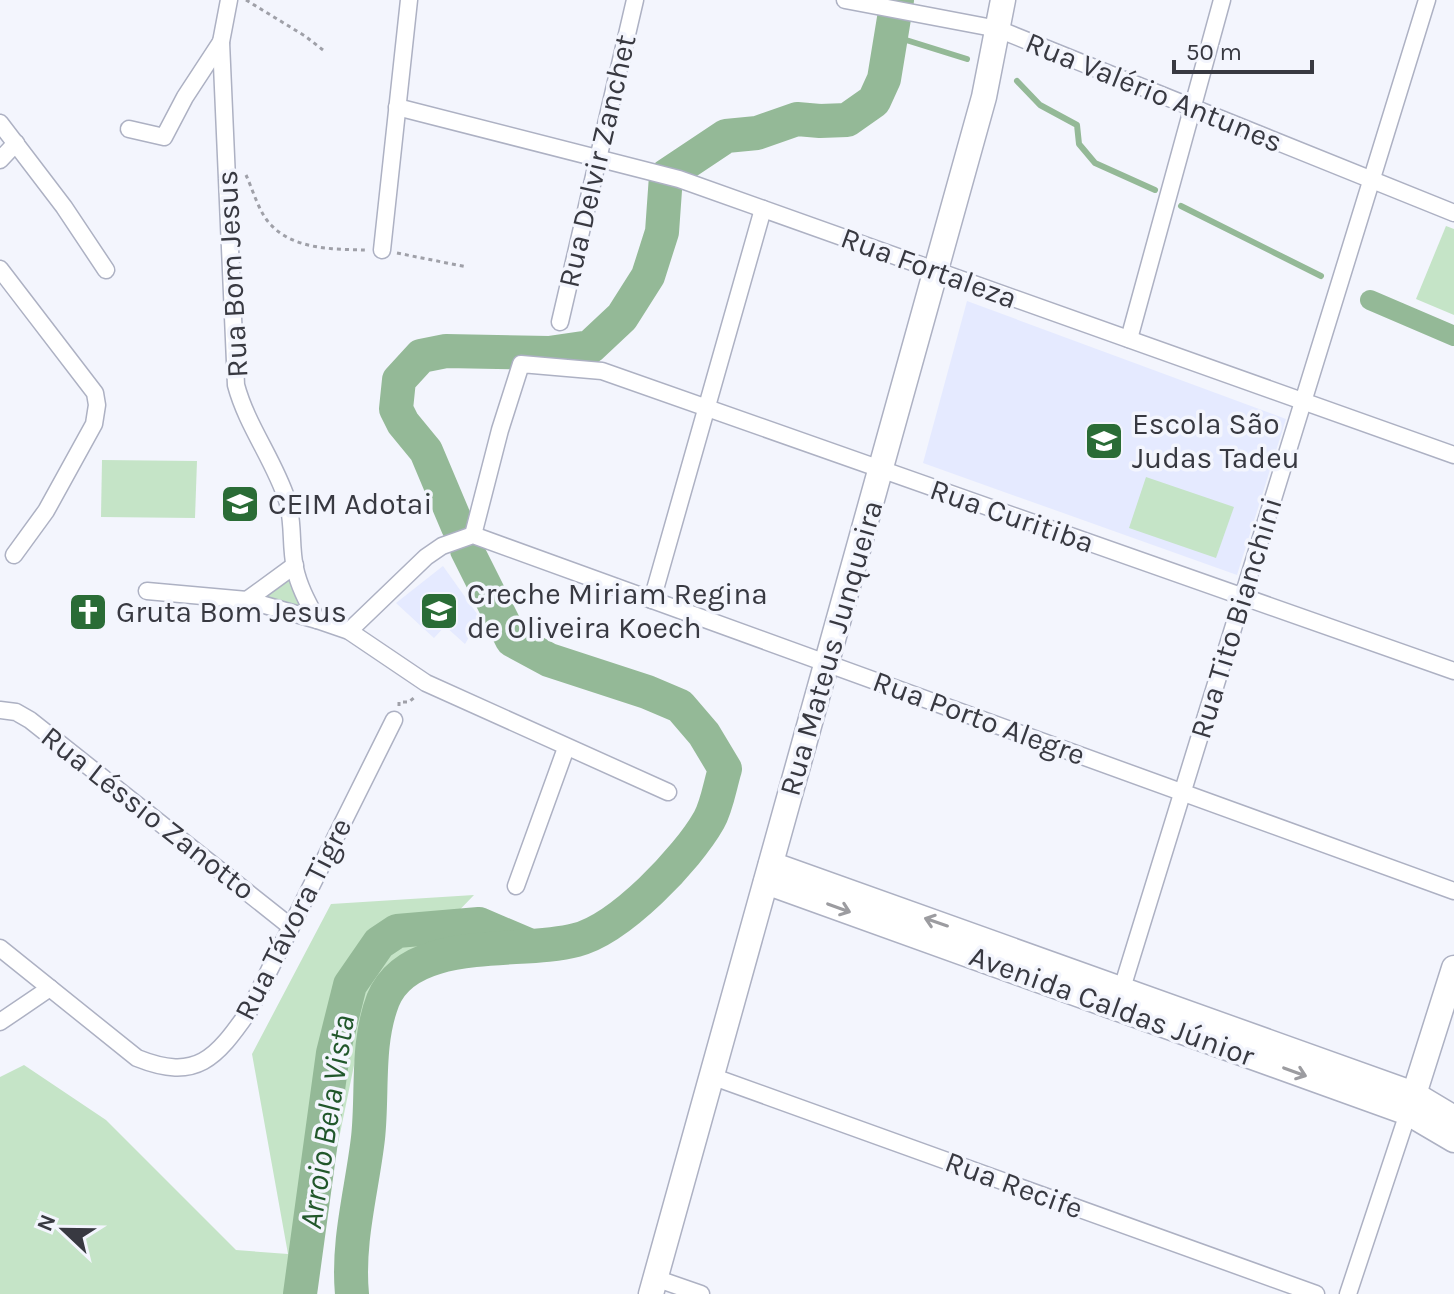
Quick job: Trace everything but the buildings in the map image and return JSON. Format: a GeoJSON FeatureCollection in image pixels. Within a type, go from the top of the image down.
{"type":"FeatureCollection","features":[{"type":"Feature","properties":{"kind":"main road","name":"Rua Mateus Junqueira"},"geometry":{"type":"LineString","coordinates":[[653,1286],[984,97],[1003,0]]}},
{"type":"Feature","properties":{"kind":"main road","name":"Avenida Caldas Júnior"},"geometry":{"type":"LineString","coordinates":[[768,873],[1454,1118]]}},
{"type":"Feature","properties":{"kind":"main road"},"geometry":{"type":"LineString","coordinates":[[1411,1103],[1454,968]]}},
{"type":"Feature","properties":{"kind":"main road","name":"Avenida Caldas Júnior"},"geometry":{"type":"LineString","coordinates":[[1411,1103],[1454,1140]]}},
{"type":"Feature","properties":{"kind":"street","name":"Rua Bom Jesus"},"geometry":{"type":"LineString","coordinates":[[229,0],[221,42],[236,385],[242,407],[286,498],[292,517],[295,565],[305,598],[317,620]]}},
{"type":"Feature","properties":{"kind":"street"},"geometry":{"type":"LineString","coordinates":[[382,250],[409,0]]}},
{"type":"Feature","properties":{"kind":"street","name":"Rua Delvir Zanchet"},"geometry":{"type":"LineString","coordinates":[[560,322],[635,0]]}},
{"type":"Feature","properties":{"kind":"street","name":"Rua Valério Antunes"},"geometry":{"type":"LineString","coordinates":[[845,0],[998,29],[1454,213]]}},
{"type":"Feature","properties":{"kind":"street"},"geometry":{"type":"LineString","coordinates":[[1129,339],[1222,0]]}},
{"type":"Feature","properties":{"kind":"street","name":"Rua Tito Bianchini"},"geometry":{"type":"LineString","coordinates":[[1119,997],[1427,0]]}},
{"type":"Feature","properties":{"kind":"street"},"geometry":{"type":"LineString","coordinates":[[129,129],[164,137],[191,86],[221,42]]}},
{"type":"Feature","properties":{"kind":"street","name":"Rua Fortaleza"},"geometry":{"type":"LineString","coordinates":[[397,107],[679,179],[1454,455]]}},
{"type":"Feature","properties":{"kind":"street"},"geometry":{"type":"LineString","coordinates":[[0,123],[64,207],[106,270]]}},
{"type":"Feature","properties":{"kind":"street"},"geometry":{"type":"LineString","coordinates":[[0,160],[16,143]]}},
{"type":"Feature","properties":{"kind":"street"},"geometry":{"type":"LineString","coordinates":[[652,600],[763,209]]}},
{"type":"Feature","properties":{"kind":"street"},"geometry":{"type":"LineString","coordinates":[[0,269],[95,393],[97,405],[94,424],[63,482],[14,555]]}},
{"type":"Feature","properties":{"kind":"street","name":"Rua Curitiba"},"geometry":{"type":"LineString","coordinates":[[473,535],[495,445],[521,364],[602,371],[1454,671]]}},
{"type":"Feature","properties":{"kind":"street"},"geometry":{"type":"LineString","coordinates":[[349,631],[426,557],[442,546],[473,535]]}},
{"type":"Feature","properties":{"kind":"street","name":"Rua Porto Alegre"},"geometry":{"type":"LineString","coordinates":[[473,535],[1454,891]]}},
{"type":"Feature","properties":{"kind":"street"},"geometry":{"type":"LineString","coordinates":[[247,600],[295,565]]}},
{"type":"Feature","properties":{"kind":"street"},"geometry":{"type":"LineString","coordinates":[[147,591],[247,600],[349,631],[426,683],[668,792]]}},
{"type":"Feature","properties":{"kind":"street","name":"Rua Léssio Zanotto"},"geometry":{"type":"LineString","coordinates":[[0,710],[16,712],[30,720],[291,927]]}},
{"type":"Feature","properties":{"kind":"street","name":"Rua Távora Tigre"},"geometry":{"type":"LineString","coordinates":[[0,948],[137,1058],[160,1067],[185,1068],[205,1061],[227,1042],[249,1011],[394,720]]}},
{"type":"Feature","properties":{"kind":"street"},"geometry":{"type":"LineString","coordinates":[[516,886],[566,748]]}},
{"type":"Feature","properties":{"kind":"street"},"geometry":{"type":"LineString","coordinates":[[0,1022],[50,988]]}},
{"type":"Feature","properties":{"kind":"street","name":"Rua Recife"},"geometry":{"type":"LineString","coordinates":[[711,1076],[1316,1294]]}},
{"type":"Feature","properties":{"kind":"street"},"geometry":{"type":"LineString","coordinates":[[1348,1294],[1411,1103]]}},
{"type":"Feature","properties":{"kind":"street"},"geometry":{"type":"LineString","coordinates":[[653,1286],[701,1294]]}},
{"type":"Feature","properties":{"kind":"path"},"geometry":{"type":"LineString","coordinates":[[246,0],[323,50]]}},
{"type":"Feature","properties":{"kind":"path"},"geometry":{"type":"LineString","coordinates":[[242,168],[270,225],[293,240],[318,248],[382,250],[467,267]]}},
{"type":"Feature","properties":{"kind":"path"},"geometry":{"type":"LineString","coordinates":[[394,720],[400,711],[399,702],[409,702],[426,683]]}},
{"type":"Feature","properties":{"kind":"shaded area","name":"Escola São Judas Tadeu"},"geometry":{"type":"Polygon","coordinates":[[[967,301],[1286,419],[1237,575],[923,463],[967,301]]]}},
{"type":"Feature","properties":{"kind":"shaded area","name":"Creche Miriam Regina de Oliveira Koech"},"geometry":{"type":"Polygon","coordinates":[[[443,566],[480,618],[465,644],[445,626],[434,638],[396,603],[443,566]]]}},
{"type":"Feature","properties":{"kind":"green space"},"geometry":{"type":"Polygon","coordinates":[[[1446,226],[1454,229],[1454,315],[1416,299],[1446,226]]]}},
{"type":"Feature","properties":{"kind":"green space"},"geometry":{"type":"Polygon","coordinates":[[[102,460],[197,461],[195,518],[101,517],[102,460]]]}},
{"type":"Feature","properties":{"kind":"green space"},"geometry":{"type":"Polygon","coordinates":[[[1146,477],[1234,507],[1216,558],[1129,528],[1146,477]]]}},
{"type":"Feature","properties":{"kind":"green space"},"geometry":{"type":"Polygon","coordinates":[[[291,575],[303,612],[260,600],[291,575]]]}},
{"type":"Feature","properties":{"kind":"green space"},"geometry":{"type":"Polygon","coordinates":[[[474,895],[366,1007],[307,1294],[0,1294],[0,1077],[24,1065],[106,1120],[236,1250],[288,1254],[252,1054],[331,904],[474,895]]]}},
{"type":"Feature","properties":{"kind":"waterway","name":"Arroio Bela Vista"},"geometry":{"type":"LineString","coordinates":[[458,527],[426,451],[403,423],[396,409],[399,380],[421,356],[446,351],[549,353],[590,347],[622,317],[648,276],[662,232],[666,176],[726,136],[757,133],[797,119],[847,120],[874,101],[884,79],[897,0]]}},
{"type":"Feature","properties":{"kind":"waterway"},"geometry":{"type":"LineString","coordinates":[[890,35],[967,59]]}},
{"type":"Feature","properties":{"kind":"waterway"},"geometry":{"type":"LineString","coordinates":[[1017,81],[1040,105],[1077,125],[1079,144],[1095,163],[1155,190]]}},
{"type":"Feature","properties":{"kind":"waterway"},"geometry":{"type":"LineString","coordinates":[[1181,206],[1321,276]]}},
{"type":"Feature","properties":{"kind":"waterway"},"geometry":{"type":"LineString","coordinates":[[1370,300],[1454,336]]}},
{"type":"Feature","properties":{"kind":"waterway","name":"Arroio Bela Vista"},"geometry":{"type":"LineString","coordinates":[[352,1294],[352,1255],[368,1138],[374,1034],[383,1000],[397,979],[417,965],[441,956],[576,940],[612,922],[651,890],[699,836],[714,808],[725,769],[704,734],[680,706],[549,660],[512,640],[467,550]]}},
{"type":"Feature","properties":{"kind":"waterway","name":"Arroio Bela Vista"},"geometry":{"type":"LineString","coordinates":[[300,1294],[333,1053],[350,985],[379,943],[397,931],[479,924],[526,944]]}},
{"type":"Feature","properties":{"kind":"place","name":"Escola São Judas Tadeu"},"geometry":{"type":"Point","coordinates":[1104,441]}},
{"type":"Feature","properties":{"kind":"place","name":"CEIM Adotai"},"geometry":{"type":"Point","coordinates":[240,504]}},
{"type":"Feature","properties":{"kind":"place","name":"Creche Miriam Regina de Oliveira Koech"},"geometry":{"type":"Point","coordinates":[439,611]}},
{"type":"Feature","properties":{"kind":"place","name":"Gruta Bom Jesus"},"geometry":{"type":"Point","coordinates":[88,612]}}]}
